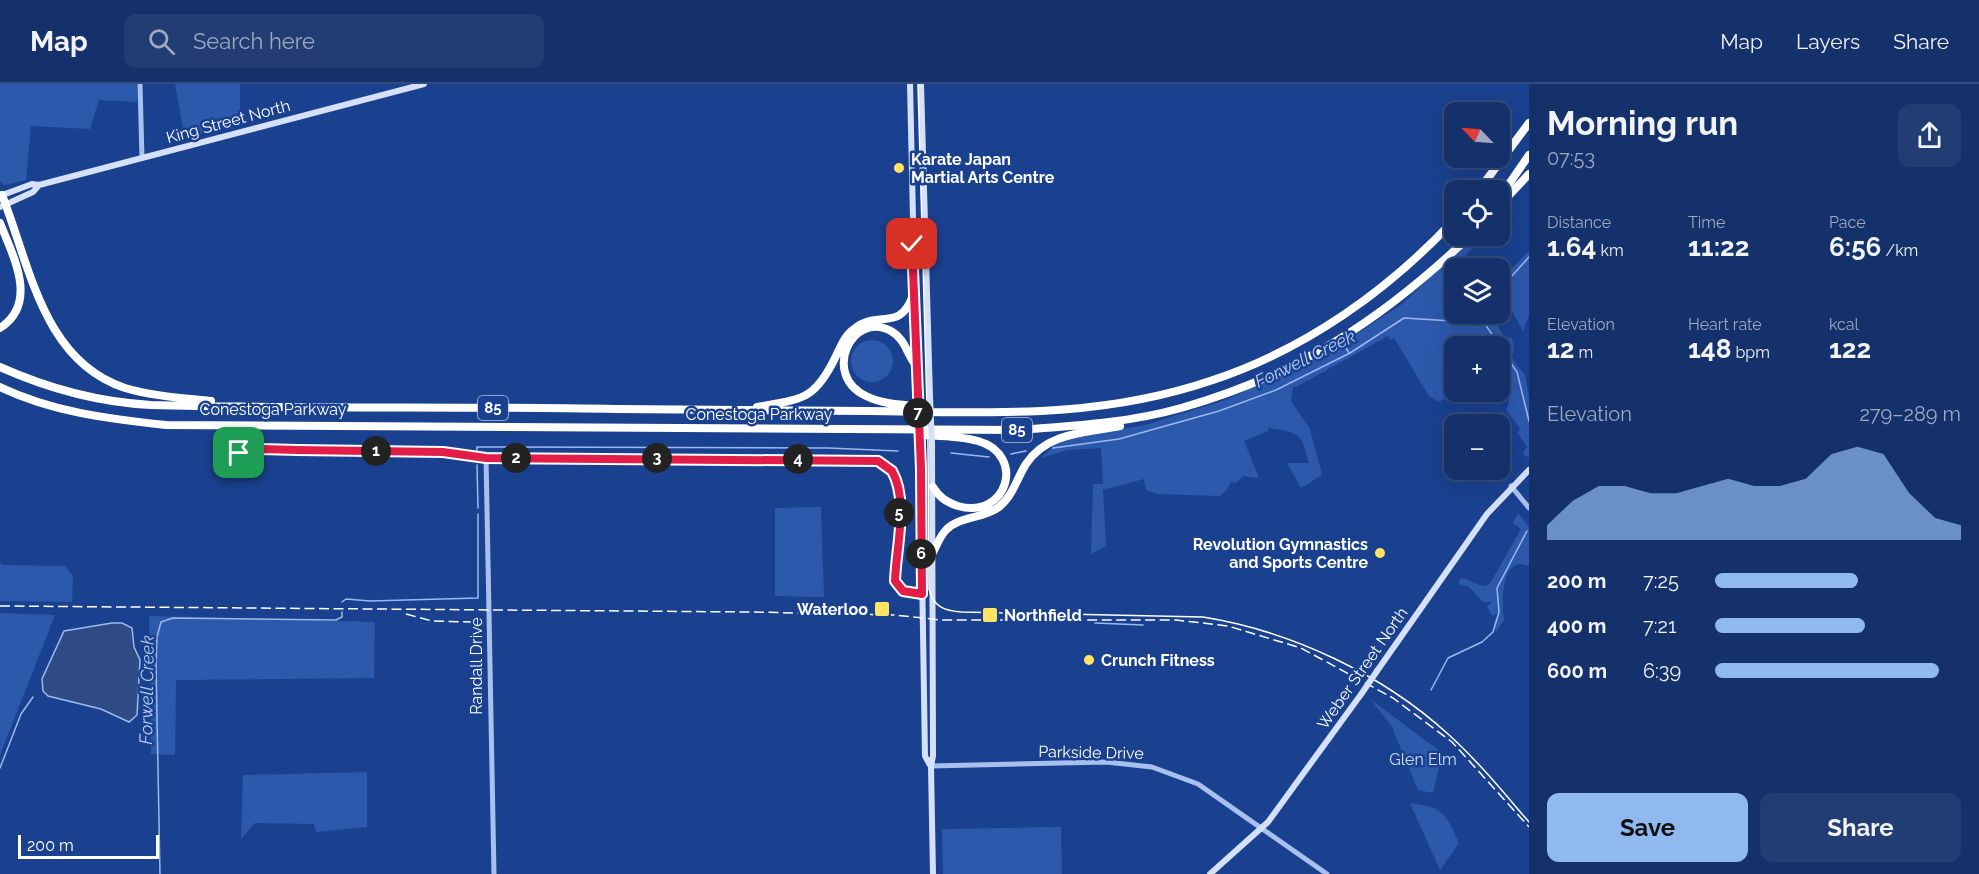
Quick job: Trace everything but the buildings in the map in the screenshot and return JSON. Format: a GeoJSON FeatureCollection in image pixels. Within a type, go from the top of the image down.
{"type":"FeatureCollection","features":[{"type":"Feature","properties":{"kind":"highway"},"geometry":{"type":"LineString","coordinates":[[1486,180],[1529,123]]}},
{"type":"Feature","properties":{"kind":"highway"},"geometry":{"type":"LineString","coordinates":[[1510,183],[1529,155]]}},
{"type":"Feature","properties":{"kind":"highway"},"geometry":{"type":"LineString","coordinates":[[1510,194],[1529,174]]}},
{"type":"Feature","properties":{"kind":"highway"},"geometry":{"type":"LineString","coordinates":[[2,201],[47,317],[62,343],[76,359],[98,376],[125,387],[149,393],[256,406]]}},
{"type":"Feature","properties":{"kind":"highway"},"geometry":{"type":"LineString","coordinates":[[0,223],[20,278],[21,293],[15,314],[0,328]]}},
{"type":"Feature","properties":{"kind":"highway","name":"Conestoga Parkway"},"geometry":{"type":"LineString","coordinates":[[0,367],[52,388],[115,402],[731,412],[1056,412],[1153,397],[1214,380],[1308,337],[1356,306],[1404,269],[1444,230]]}},
{"type":"Feature","properties":{"kind":"highway","name":"Conestoga Parkway"},"geometry":{"type":"LineString","coordinates":[[0,387],[24,398],[65,410],[114,420],[166,424],[873,430],[1019,430],[1080,426],[1160,413],[1225,394],[1278,374],[1323,351],[1373,319],[1407,294],[1459,246]]}},
{"type":"Feature","properties":{"kind":"highway"},"geometry":{"type":"LineString","coordinates":[[731,412],[790,402],[815,390],[825,379],[850,331],[866,322],[900,317],[906,312],[913,295]]}},
{"type":"Feature","properties":{"kind":"highway"},"geometry":{"type":"LineString","coordinates":[[915,364],[906,345],[898,336],[889,330],[876,328],[865,329],[853,338],[845,349],[842,365],[849,383],[867,397],[888,403],[974,413]]}},
{"type":"Feature","properties":{"kind":"highway"},"geometry":{"type":"LineString","coordinates":[[932,554],[951,526],[984,515],[1001,506],[1026,465],[1036,452],[1049,442],[1141,421],[1160,413]]}},
{"type":"Feature","properties":{"kind":"highway"},"geometry":{"type":"LineString","coordinates":[[873,430],[979,441],[999,454],[1005,465],[1006,478],[1002,491],[987,506],[975,509],[953,504],[941,498],[933,487]]}},
{"type":"Feature","properties":{"kind":"main road","name":"King Street North"},"geometry":{"type":"LineString","coordinates":[[2,201],[33,192],[39,185],[424,84]]}},
{"type":"Feature","properties":{"kind":"main road"},"geometry":{"type":"LineString","coordinates":[[910,84],[913,295],[920,444],[924,693],[926,756],[931,766]]}},
{"type":"Feature","properties":{"kind":"main road"},"geometry":{"type":"LineString","coordinates":[[921,84],[933,487],[934,687],[931,766],[933,874]]}},
{"type":"Feature","properties":{"kind":"main road","name":"Weber Street North"},"geometry":{"type":"LineString","coordinates":[[1210,874],[1262,828],[1284,803],[1461,549],[1511,486],[1529,470]]}},
{"type":"Feature","properties":{"kind":"main road"},"geometry":{"type":"LineString","coordinates":[[923,631],[934,631]]}},
{"type":"Feature","properties":{"kind":"main road"},"geometry":{"type":"LineString","coordinates":[[924,693],[934,687]]}},
{"type":"Feature","properties":{"kind":"street"},"geometry":{"type":"LineString","coordinates":[[141,84],[142,158]]}},
{"type":"Feature","properties":{"kind":"street"},"geometry":{"type":"LineString","coordinates":[[253,455],[262,449],[285,449],[443,452],[486,458],[878,461],[892,471],[897,485],[900,533],[895,581],[903,591],[922,594]]}},
{"type":"Feature","properties":{"kind":"street","name":"Randall Drive"},"geometry":{"type":"LineString","coordinates":[[486,458],[494,874]]}},
{"type":"Feature","properties":{"kind":"street"},"geometry":{"type":"LineString","coordinates":[[1511,486],[1529,508]]}},
{"type":"Feature","properties":{"kind":"street","name":"Parkside Drive"},"geometry":{"type":"LineString","coordinates":[[931,766],[1106,762],[1152,767],[1198,784],[1328,874]]}},
{"type":"Feature","properties":{"kind":"green space"},"geometry":{"type":"Polygon","coordinates":[[[0,84],[137,84],[137,102],[99,100],[90,129],[31,126],[26,180],[5,185],[0,182],[0,84]]]}},
{"type":"Feature","properties":{"kind":"green space"},"geometry":{"type":"Polygon","coordinates":[[[175,84],[240,84],[240,124],[185,138],[175,84]]]}},
{"type":"Feature","properties":{"kind":"green space"},"geometry":{"type":"Polygon","coordinates":[[[1463,246],[1474,246],[1463,258],[1451,258],[1463,246]]]}},
{"type":"Feature","properties":{"kind":"green space"},"geometry":{"type":"Polygon","coordinates":[[[1529,251],[1529,315],[1523,331],[1510,307],[1510,271],[1529,251]]]}},
{"type":"Feature","properties":{"kind":"green space"},"geometry":{"type":"Polygon","coordinates":[[[1444,264],[1444,324],[1496,324],[1504,336],[1444,336],[1444,399],[1439,402],[1429,396],[1394,338],[1390,340],[1388,336],[1296,387],[1293,386],[1291,401],[1310,429],[1322,475],[1301,488],[1287,463],[1309,463],[1301,439],[1286,431],[1268,428],[1268,431],[1244,441],[1259,478],[1243,476],[1236,483],[1231,482],[1220,496],[1157,494],[1146,490],[1144,479],[1103,490],[1106,546],[1091,554],[1093,484],[1103,484],[1101,448],[1067,450],[1042,458],[1053,446],[1067,439],[1145,425],[1226,400],[1330,351],[1401,305],[1444,264]]]}},
{"type":"Feature","properties":{"kind":"green space"},"geometry":{"type":"Polygon","coordinates":[[[1511,337],[1514,346],[1512,358],[1525,375],[1529,397],[1529,458],[1523,454],[1527,447],[1517,432],[1521,430],[1506,410],[1510,402],[1511,337]]]}},
{"type":"Feature","properties":{"kind":"green space"},"geometry":{"type":"Polygon","coordinates":[[[872,340],[880,341],[887,346],[892,353],[892,369],[887,376],[880,381],[872,382],[864,381],[857,376],[852,369],[851,361],[852,353],[857,346],[864,341],[872,340]]]}},
{"type":"Feature","properties":{"kind":"green space"},"geometry":{"type":"Polygon","coordinates":[[[821,507],[824,597],[775,596],[775,508],[821,507]]]}},
{"type":"Feature","properties":{"kind":"green space"},"geometry":{"type":"Polygon","coordinates":[[[1518,513],[1529,527],[1529,566],[1520,564],[1513,566],[1509,571],[1504,588],[1504,620],[1496,632],[1494,621],[1499,613],[1492,616],[1487,606],[1493,602],[1483,602],[1468,586],[1458,584],[1461,578],[1483,586],[1491,582],[1521,529],[1513,523],[1518,513]]]}},
{"type":"Feature","properties":{"kind":"green space"},"geometry":{"type":"Polygon","coordinates":[[[0,563],[2,565],[65,566],[73,576],[72,602],[0,601],[0,563]]]}},
{"type":"Feature","properties":{"kind":"green space"},"geometry":{"type":"Polygon","coordinates":[[[0,613],[55,615],[0,755],[0,613]]]}},
{"type":"Feature","properties":{"kind":"green space"},"geometry":{"type":"Polygon","coordinates":[[[149,616],[375,622],[374,678],[176,680],[175,755],[151,754],[149,616]]]}},
{"type":"Feature","properties":{"kind":"green space","name":"Glen Elm"},"geometry":{"type":"Polygon","coordinates":[[[1370,699],[1442,753],[1433,793],[1418,790],[1391,725],[1370,699]]]}},
{"type":"Feature","properties":{"kind":"green space"},"geometry":{"type":"Polygon","coordinates":[[[367,772],[367,827],[316,832],[314,824],[255,823],[241,839],[243,775],[367,772]]]}},
{"type":"Feature","properties":{"kind":"green space","name":"Glen Elm"},"geometry":{"type":"Polygon","coordinates":[[[1410,803],[1430,807],[1442,813],[1459,843],[1440,870],[1410,803]]]}},
{"type":"Feature","properties":{"kind":"green space"},"geometry":{"type":"Polygon","coordinates":[[[1061,827],[1062,874],[943,874],[942,829],[1061,827]]]}},
{"type":"Feature","properties":{"kind":"shaded area"},"geometry":{"type":"Polygon","coordinates":[[[122,623],[132,628],[134,647],[140,660],[137,715],[129,722],[101,709],[48,696],[43,691],[42,679],[64,631],[122,623]]]}},
{"type":"Feature","properties":{"kind":"waterway","name":"Forwell Creek"},"geometry":{"type":"LineString","coordinates":[[1510,278],[1529,257]]}},
{"type":"Feature","properties":{"kind":"waterway","name":"Forwell Creek"},"geometry":{"type":"LineString","coordinates":[[1053,448],[1119,439],[1219,411],[1276,390],[1350,353],[1404,318],[1444,320]]}},
{"type":"Feature","properties":{"kind":"waterway"},"geometry":{"type":"LineString","coordinates":[[1485,324],[1493,336]]}},
{"type":"Feature","properties":{"kind":"waterway","name":"Forwell Creek"},"geometry":{"type":"LineString","coordinates":[[1346,348],[1349,353]]}},
{"type":"Feature","properties":{"kind":"waterway"},"geometry":{"type":"LineString","coordinates":[[1510,362],[1517,372],[1529,421]]}},
{"type":"Feature","properties":{"kind":"waterway","name":"Forwell Creek"},"geometry":{"type":"LineString","coordinates":[[477,453],[477,447],[828,448],[898,451]]}},
{"type":"Feature","properties":{"kind":"waterway","name":"Forwell Creek"},"geometry":{"type":"LineString","coordinates":[[1011,454],[1026,451]]}},
{"type":"Feature","properties":{"kind":"waterway","name":"Forwell Creek"},"geometry":{"type":"LineString","coordinates":[[951,453],[989,457]]}},
{"type":"Feature","properties":{"kind":"waterway","name":"Forwell Creek"},"geometry":{"type":"LineString","coordinates":[[477,465],[478,508]]}},
{"type":"Feature","properties":{"kind":"waterway","name":"Forwell Creek"},"geometry":{"type":"LineString","coordinates":[[342,602],[346,599],[370,601],[478,598],[478,514]]}},
{"type":"Feature","properties":{"kind":"waterway"},"geometry":{"type":"LineString","coordinates":[[1431,690],[1448,658],[1482,642],[1493,632],[1499,612],[1497,588],[1527,531]]}},
{"type":"Feature","properties":{"kind":"waterway","name":"Forwell Creek"},"geometry":{"type":"LineString","coordinates":[[160,874],[156,663],[157,637],[161,622],[173,618],[336,620],[342,617],[342,612]]}},
{"type":"Feature","properties":{"kind":"waterway"},"geometry":{"type":"LineString","coordinates":[[1095,623],[1143,625]]}},
{"type":"Feature","properties":{"kind":"waterway"},"geometry":{"type":"LineString","coordinates":[[0,768],[21,714],[33,697]]}},
{"type":"Feature","properties":{"kind":"tram line"},"geometry":{"type":"LineString","coordinates":[[918,84],[928,444],[929,589],[933,600],[945,609],[962,612],[1203,617],[1236,624],[1302,644],[1365,674],[1422,712],[1470,755],[1529,822]]}},
{"type":"Feature","properties":{"kind":"railway"},"geometry":{"type":"LineString","coordinates":[[0,606],[751,612],[894,615],[941,620],[1176,620],[1228,626],[1301,648],[1393,698],[1452,742],[1529,827]]}},
{"type":"Feature","properties":{"kind":"railway"},"geometry":{"type":"LineString","coordinates":[[406,614],[432,621],[473,622]]}},
{"type":"Feature","properties":{"kind":"place","name":"Karate Japan Martial Arts Centre"},"geometry":{"type":"Point","coordinates":[899,168]}},
{"type":"Feature","properties":{"kind":"place","name":"Revolution Gymnastics and Sports Centre"},"geometry":{"type":"Point","coordinates":[1380,553]}},
{"type":"Feature","properties":{"kind":"place","name":"Waterloo"},"geometry":{"type":"Point","coordinates":[882,609]}},
{"type":"Feature","properties":{"kind":"place","name":"Northfield"},"geometry":{"type":"Point","coordinates":[990,615]}},
{"type":"Feature","properties":{"kind":"place","name":"Crunch Fitness"},"geometry":{"type":"Point","coordinates":[1089,660]}},
{"type":"Feature","properties":{"kind":"route"},"geometry":{"type":"LineString","coordinates":[[239,453],[245,450],[253,455],[262,449],[443,452],[486,458],[878,461],[892,471],[896,478],[898,492],[900,533],[895,581],[898,588],[903,591],[922,594],[921,469],[912,244]]}}]}
